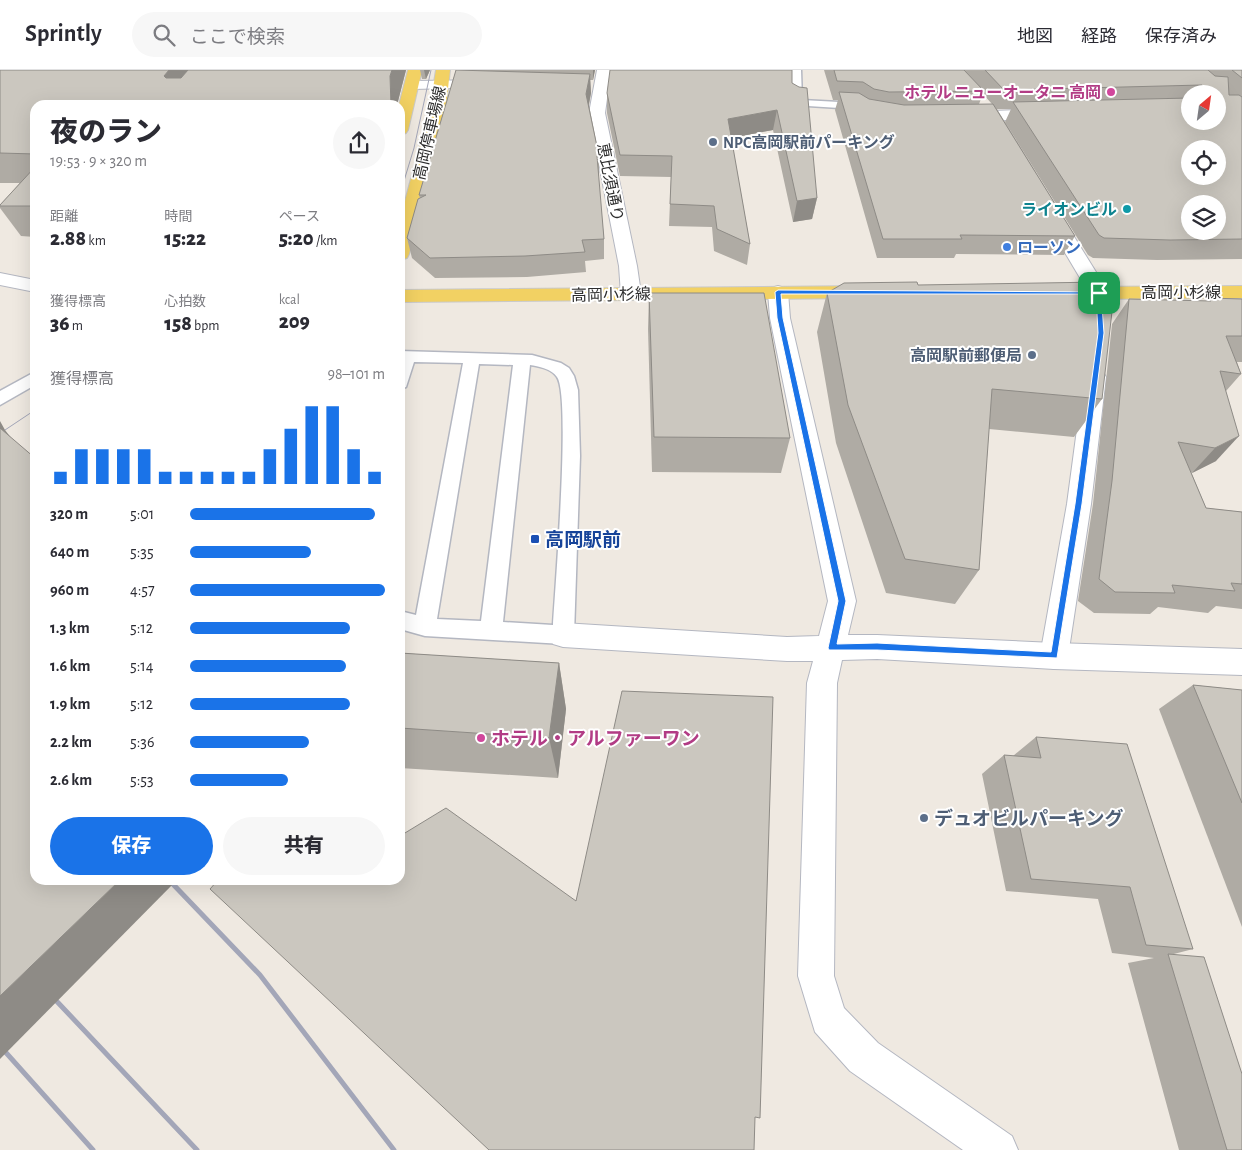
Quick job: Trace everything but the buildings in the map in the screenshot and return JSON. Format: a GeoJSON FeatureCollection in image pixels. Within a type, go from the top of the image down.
{"type":"FeatureCollection","features":[{"type":"Feature","properties":{"kind":"main road","name":"高岡停車場線"},"geometry":{"type":"LineString","coordinates":[[405,111],[414,77]]}},
{"type":"Feature","properties":{"kind":"main road","name":"高岡停車場線"},"geometry":{"type":"LineString","coordinates":[[405,235],[438,107],[442,77]]}},
{"type":"Feature","properties":{"kind":"main road","name":"高岡小杉線"},"geometry":{"type":"LineString","coordinates":[[405,296],[882,292]]}},
{"type":"Feature","properties":{"kind":"main road","name":"高岡小杉線"},"geometry":{"type":"LineString","coordinates":[[1060,293],[1242,292]]}},
{"type":"Feature","properties":{"kind":"street"},"geometry":{"type":"LineString","coordinates":[[414,77],[442,77],[505,84]]}},
{"type":"Feature","properties":{"kind":"street","name":"恵比須通り"},"geometry":{"type":"LineString","coordinates":[[599,81],[597,114],[628,266],[631,294]]}},
{"type":"Feature","properties":{"kind":"street"},"geometry":{"type":"LineString","coordinates":[[1006,138],[984,111],[1061,114]]}},
{"type":"Feature","properties":{"kind":"street"},"geometry":{"type":"LineString","coordinates":[[1040,196],[1099,293],[1101,333]]}},
{"type":"Feature","properties":{"kind":"street"},"geometry":{"type":"LineString","coordinates":[[0,279],[30,285]]}},
{"type":"Feature","properties":{"kind":"street"},"geometry":{"type":"LineString","coordinates":[[778,292],[780,318],[842,601],[822,683],[816,976],[828,1019],[864,1057],[998,1150]]}},
{"type":"Feature","properties":{"kind":"street"},"geometry":{"type":"LineString","coordinates":[[1054,656],[1079,504],[1097,361]]}},
{"type":"Feature","properties":{"kind":"street"},"geometry":{"type":"LineString","coordinates":[[563,635],[787,649],[877,647],[1054,656],[1242,662]]}},
{"type":"Feature","properties":{"kind":"lane"},"geometry":{"type":"LineString","coordinates":[[796,70],[796,103],[858,106],[864,112],[878,115]]}},
{"type":"Feature","properties":{"kind":"lane"},"geometry":{"type":"LineString","coordinates":[[405,356],[522,360],[553,365],[566,376],[570,387],[568,521],[563,635],[424,627],[405,621]]}},
{"type":"Feature","properties":{"kind":"lane"},"geometry":{"type":"LineString","coordinates":[[424,627],[459,440],[465,390],[472,358]]}},
{"type":"Feature","properties":{"kind":"lane"},"geometry":{"type":"LineString","coordinates":[[491,631],[500,538],[522,360]]}},
{"type":"Feature","properties":{"kind":"lane"},"geometry":{"type":"LineString","coordinates":[[0,381],[30,381]]}},
{"type":"Feature","properties":{"kind":"lane"},"geometry":{"type":"LineString","coordinates":[[0,399],[30,383]]}},
{"type":"Feature","properties":{"kind":"tram line"},"geometry":{"type":"LineString","coordinates":[[405,178],[414,148],[431,70]]}},
{"type":"Feature","properties":{"kind":"tram line"},"geometry":{"type":"LineString","coordinates":[[5,430],[30,413]]}},
{"type":"Feature","properties":{"kind":"railway"},"geometry":{"type":"LineString","coordinates":[[174,885],[260,975],[394,1150]]}},
{"type":"Feature","properties":{"kind":"railway"},"geometry":{"type":"LineString","coordinates":[[48,992],[197,1150]]}},
{"type":"Feature","properties":{"kind":"railway"},"geometry":{"type":"LineString","coordinates":[[0,1046],[93,1150]]}},
{"type":"Feature","properties":{"kind":"place","name":"ホテル ニューオータニ 高岡"},"geometry":{"type":"Point","coordinates":[1111,92]}},
{"type":"Feature","properties":{"kind":"place","name":"NPC高岡駅前パーキング"},"geometry":{"type":"Point","coordinates":[713,142]}},
{"type":"Feature","properties":{"kind":"place","name":"ライオンビル"},"geometry":{"type":"Point","coordinates":[1127,209]}},
{"type":"Feature","properties":{"kind":"place","name":"ローソン"},"geometry":{"type":"Point","coordinates":[1007,247]}},
{"type":"Feature","properties":{"kind":"place","name":"高岡駅前郵便局"},"geometry":{"type":"Point","coordinates":[1032,355]}},
{"type":"Feature","properties":{"kind":"place","name":"高岡駅前"},"geometry":{"type":"Point","coordinates":[535,539]}},
{"type":"Feature","properties":{"kind":"place","name":"ホテル・アルファーワン"},"geometry":{"type":"Point","coordinates":[481,738]}},
{"type":"Feature","properties":{"kind":"place","name":"デュオビルパーキング"},"geometry":{"type":"Point","coordinates":[924,818]}},
{"type":"Feature","properties":{"kind":"route"},"geometry":{"type":"LineString","coordinates":[[778,292],[1099,293],[1101,333],[1079,504],[1054,656],[877,647],[832,648],[842,601],[780,318],[778,292]]}}]}
